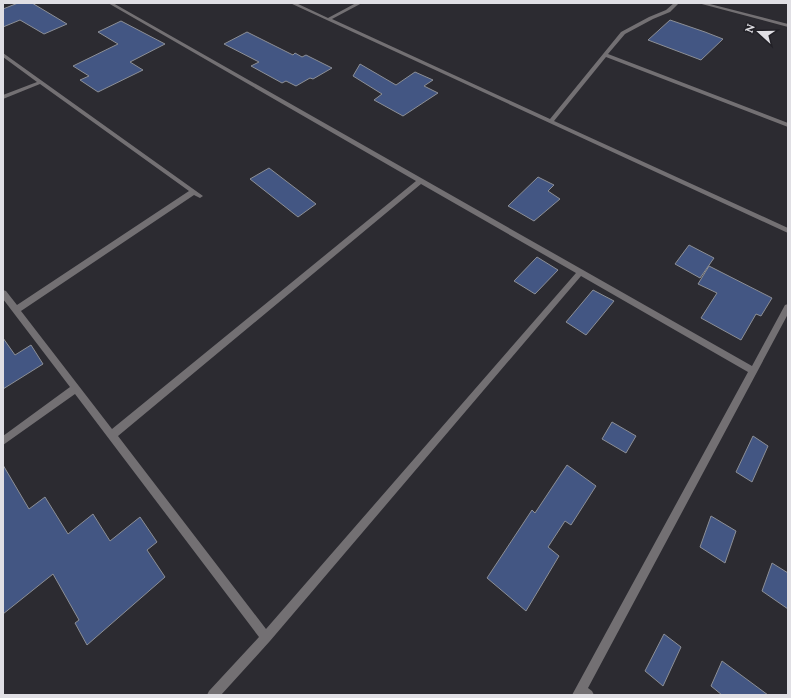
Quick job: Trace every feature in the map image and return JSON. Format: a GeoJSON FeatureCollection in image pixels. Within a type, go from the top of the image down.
{"type":"FeatureCollection","features":[{"type":"Feature","properties":{"kind":"street"},"geometry":{"type":"LineString","coordinates":[[110,3],[753,371]]}},
{"type":"Feature","properties":{"kind":"street"},"geometry":{"type":"LineString","coordinates":[[292,3],[552,121],[788,231]]}},
{"type":"Feature","properties":{"kind":"street"},"geometry":{"type":"LineString","coordinates":[[328,19],[360,3]]}},
{"type":"Feature","properties":{"kind":"street"},"geometry":{"type":"LineString","coordinates":[[552,121],[623,33],[668,11],[676,3]]}},
{"type":"Feature","properties":{"kind":"street"},"geometry":{"type":"LineString","coordinates":[[700,3],[788,26]]}},
{"type":"Feature","properties":{"kind":"street"},"geometry":{"type":"LineString","coordinates":[[605,55],[788,125]]}},
{"type":"Feature","properties":{"kind":"street"},"geometry":{"type":"LineString","coordinates":[[3,56],[200,196]]}},
{"type":"Feature","properties":{"kind":"street"},"geometry":{"type":"LineString","coordinates":[[3,97],[40,82]]}},
{"type":"Feature","properties":{"kind":"street"},"geometry":{"type":"LineString","coordinates":[[112,435],[421,181]]}},
{"type":"Feature","properties":{"kind":"street"},"geometry":{"type":"LineString","coordinates":[[16,310],[193,192]]}},
{"type":"Feature","properties":{"kind":"street"},"geometry":{"type":"LineString","coordinates":[[213,695],[266,637],[580,272]]}},
{"type":"Feature","properties":{"kind":"street"},"geometry":{"type":"LineString","coordinates":[[3,293],[266,637]]}},
{"type":"Feature","properties":{"kind":"street"},"geometry":{"type":"LineString","coordinates":[[582,693],[788,307]]}},
{"type":"Feature","properties":{"kind":"street"},"geometry":{"type":"LineString","coordinates":[[3,440],[76,388]]}},
{"type":"Feature","properties":{"kind":"building"},"geometry":{"type":"Polygon","coordinates":[[[18,3],[32,3],[67,24],[44,34],[20,20],[3,27],[3,9],[18,3]]]}},
{"type":"Feature","properties":{"kind":"building"},"geometry":{"type":"Polygon","coordinates":[[[670,20],[723,39],[701,60],[648,40],[670,20]]]}},
{"type":"Feature","properties":{"kind":"building"},"geometry":{"type":"Polygon","coordinates":[[[121,21],[165,44],[130,62],[143,70],[98,92],[80,80],[89,76],[73,66],[118,44],[98,32],[121,21]]]}},
{"type":"Feature","properties":{"kind":"building"},"geometry":{"type":"Polygon","coordinates":[[[247,32],[293,55],[295,53],[302,57],[306,55],[332,68],[313,79],[310,78],[296,86],[286,81],[282,83],[251,66],[259,62],[224,44],[247,32]]]}},
{"type":"Feature","properties":{"kind":"building"},"geometry":{"type":"Polygon","coordinates":[[[360,64],[396,85],[415,72],[433,80],[424,86],[438,93],[403,116],[374,100],[382,94],[353,76],[360,64]]]}},
{"type":"Feature","properties":{"kind":"building"},"geometry":{"type":"Polygon","coordinates":[[[269,168],[316,204],[298,217],[250,179],[269,168]]]}},
{"type":"Feature","properties":{"kind":"building"},"geometry":{"type":"Polygon","coordinates":[[[538,177],[554,185],[548,191],[560,199],[534,221],[508,206],[538,177]]]}},
{"type":"Feature","properties":{"kind":"building"},"geometry":{"type":"Polygon","coordinates":[[[689,245],[714,258],[700,278],[675,264],[689,245]]]}},
{"type":"Feature","properties":{"kind":"building"},"geometry":{"type":"Polygon","coordinates":[[[537,257],[558,270],[535,294],[514,281],[537,257]]]}},
{"type":"Feature","properties":{"kind":"building"},"geometry":{"type":"Polygon","coordinates":[[[709,266],[772,298],[761,316],[756,314],[741,340],[701,318],[717,293],[698,284],[709,266]]]}},
{"type":"Feature","properties":{"kind":"building"},"geometry":{"type":"Polygon","coordinates":[[[593,290],[614,301],[586,335],[566,322],[593,290]]]}},
{"type":"Feature","properties":{"kind":"building"},"geometry":{"type":"Polygon","coordinates":[[[3,338],[15,355],[31,345],[43,364],[3,389],[3,338]]]}},
{"type":"Feature","properties":{"kind":"building"},"geometry":{"type":"Polygon","coordinates":[[[612,422],[636,436],[626,453],[602,439],[612,422]]]}},
{"type":"Feature","properties":{"kind":"building"},"geometry":{"type":"Polygon","coordinates":[[[753,436],[768,446],[752,482],[736,472],[753,436]]]}},
{"type":"Feature","properties":{"kind":"building"},"geometry":{"type":"Polygon","coordinates":[[[3,465],[29,509],[45,497],[68,534],[93,514],[110,541],[140,517],[157,542],[147,550],[165,577],[87,645],[75,623],[79,620],[53,574],[3,614],[3,465]]]}},
{"type":"Feature","properties":{"kind":"building"},"geometry":{"type":"Polygon","coordinates":[[[567,465],[596,486],[571,525],[565,521],[548,547],[559,556],[526,611],[487,578],[532,510],[535,513],[567,465]]]}},
{"type":"Feature","properties":{"kind":"building"},"geometry":{"type":"Polygon","coordinates":[[[711,516],[736,531],[725,563],[700,547],[711,516]]]}},
{"type":"Feature","properties":{"kind":"building"},"geometry":{"type":"Polygon","coordinates":[[[772,563],[788,573],[788,609],[762,591],[772,563]]]}},
{"type":"Feature","properties":{"kind":"building"},"geometry":{"type":"Polygon","coordinates":[[[664,634],[681,647],[663,686],[645,671],[664,634]]]}},
{"type":"Feature","properties":{"kind":"building"},"geometry":{"type":"Polygon","coordinates":[[[722,661],[768,695],[722,695],[711,686],[722,661]]]}}]}
